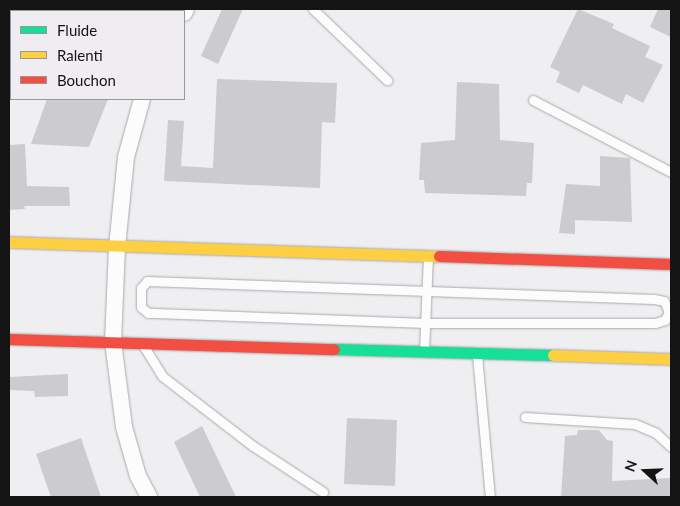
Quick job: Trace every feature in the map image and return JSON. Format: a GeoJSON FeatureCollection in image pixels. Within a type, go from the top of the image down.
{"type":"FeatureCollection","features":[{"type":"Feature","properties":{"kind":"street"},"geometry":{"type":"LineString","coordinates":[[142,100],[126,157],[117,247],[113,342],[124,427],[138,476],[150,497]]}},
{"type":"Feature","properties":{"kind":"street"},"geometry":{"type":"LineString","coordinates":[[9,242],[671,264]]}},
{"type":"Feature","properties":{"kind":"street"},"geometry":{"type":"LineString","coordinates":[[9,339],[424,354],[671,359]]}},
{"type":"Feature","properties":{"kind":"lane"},"geometry":{"type":"LineString","coordinates":[[313,9],[387,80]]}},
{"type":"Feature","properties":{"kind":"lane"},"geometry":{"type":"LineString","coordinates":[[533,100],[671,172]]}},
{"type":"Feature","properties":{"kind":"lane"},"geometry":{"type":"LineString","coordinates":[[424,354],[429,292],[428,256]]}},
{"type":"Feature","properties":{"kind":"lane"},"geometry":{"type":"LineString","coordinates":[[147,282],[429,292],[654,299],[664,301],[669,312],[665,320],[655,323],[426,324],[148,313],[141,307],[141,288],[147,282]]}},
{"type":"Feature","properties":{"kind":"lane"},"geometry":{"type":"LineString","coordinates":[[142,343],[162,376],[253,446],[323,492]]}},
{"type":"Feature","properties":{"kind":"lane"},"geometry":{"type":"LineString","coordinates":[[477,355],[490,497]]}},
{"type":"Feature","properties":{"kind":"lane"},"geometry":{"type":"LineString","coordinates":[[525,417],[635,424],[656,433],[671,447]]}},
{"type":"Feature","properties":{"kind":"building"},"geometry":{"type":"Polygon","coordinates":[[[222,9],[243,9],[218,64],[201,56],[222,9]]]}},
{"type":"Feature","properties":{"kind":"building"},"geometry":{"type":"Polygon","coordinates":[[[578,9],[614,24],[612,28],[650,46],[645,57],[663,65],[643,103],[626,94],[622,104],[583,85],[579,93],[556,82],[560,72],[550,67],[578,9]]]}},
{"type":"Feature","properties":{"kind":"building"},"geometry":{"type":"Polygon","coordinates":[[[658,9],[671,9],[671,37],[650,27],[658,9]]]}},
{"type":"Feature","properties":{"kind":"building"},"geometry":{"type":"Polygon","coordinates":[[[217,79],[337,83],[335,123],[322,122],[320,188],[164,181],[168,120],[184,121],[181,166],[213,168],[217,79]]]}},
{"type":"Feature","properties":{"kind":"building"},"geometry":{"type":"Polygon","coordinates":[[[457,82],[499,84],[500,140],[534,143],[532,183],[527,183],[526,196],[425,193],[424,180],[419,180],[421,143],[455,140],[457,82]]]}},
{"type":"Feature","properties":{"kind":"building"},"geometry":{"type":"Polygon","coordinates":[[[47,100],[108,100],[89,147],[31,144],[47,100]]]}},
{"type":"Feature","properties":{"kind":"building"},"geometry":{"type":"Polygon","coordinates":[[[25,144],[27,186],[69,187],[70,206],[24,206],[25,209],[9,210],[9,145],[25,144]]]}},
{"type":"Feature","properties":{"kind":"building"},"geometry":{"type":"Polygon","coordinates":[[[600,156],[630,158],[632,222],[575,220],[575,234],[559,233],[566,184],[600,186],[600,156]]]}},
{"type":"Feature","properties":{"kind":"building"},"geometry":{"type":"Polygon","coordinates":[[[68,374],[68,396],[35,397],[34,391],[9,390],[9,377],[68,374]]]}},
{"type":"Feature","properties":{"kind":"building"},"geometry":{"type":"Polygon","coordinates":[[[347,418],[397,420],[395,486],[344,484],[347,418]]]}},
{"type":"Feature","properties":{"kind":"building"},"geometry":{"type":"Polygon","coordinates":[[[202,426],[236,497],[200,497],[174,442],[202,426]]]}},
{"type":"Feature","properties":{"kind":"building"},"geometry":{"type":"Polygon","coordinates":[[[578,430],[599,430],[607,440],[613,441],[612,481],[671,478],[671,497],[561,497],[565,436],[577,435],[578,430]]]}},
{"type":"Feature","properties":{"kind":"building"},"geometry":{"type":"Polygon","coordinates":[[[81,438],[101,497],[51,497],[36,454],[81,438]]]}},
{"type":"Feature","properties":{"kind":"traffic: fast"},"geometry":{"type":"LineString","coordinates":[[334,349],[553,355]]}},
{"type":"Feature","properties":{"kind":"traffic: slow"},"geometry":{"type":"LineString","coordinates":[[9,242],[439,256]]}},
{"type":"Feature","properties":{"kind":"traffic: slow"},"geometry":{"type":"LineString","coordinates":[[553,355],[671,359]]}},
{"type":"Feature","properties":{"kind":"traffic: jam"},"geometry":{"type":"LineString","coordinates":[[439,256],[671,264]]}},
{"type":"Feature","properties":{"kind":"traffic: jam"},"geometry":{"type":"LineString","coordinates":[[9,339],[334,349]]}}]}
